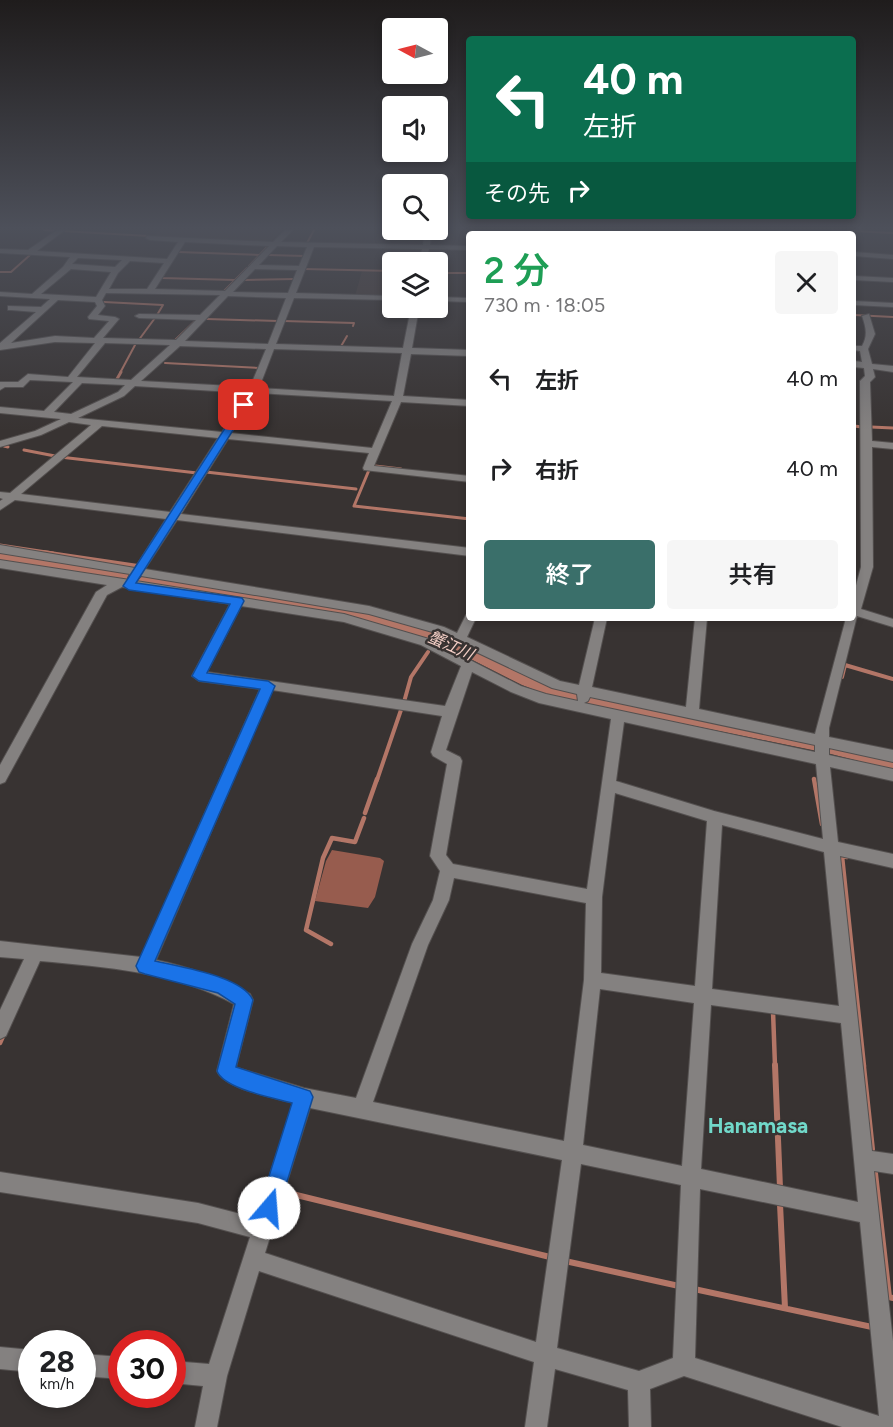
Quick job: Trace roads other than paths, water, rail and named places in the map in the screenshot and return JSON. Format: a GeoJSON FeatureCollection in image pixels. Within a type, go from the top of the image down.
{"type":"FeatureCollection","features":[{"type":"Feature","properties":{"kind":"street"},"geometry":{"type":"LineString","coordinates":[[11,308],[23,297]]}},
{"type":"Feature","properties":{"kind":"street"},"geometry":{"type":"LineString","coordinates":[[29,297],[98,300]]}},
{"type":"Feature","properties":{"kind":"street"},"geometry":{"type":"LineString","coordinates":[[98,300],[101,297]]}},
{"type":"Feature","properties":{"kind":"street"},"geometry":{"type":"LineString","coordinates":[[0,444],[38,433],[73,419],[114,398],[136,383],[223,297]]}},
{"type":"Feature","properties":{"kind":"street"},"geometry":{"type":"LineString","coordinates":[[0,778],[102,592],[126,584],[139,572],[254,390],[291,297]]}},
{"type":"Feature","properties":{"kind":"street"},"geometry":{"type":"LineString","coordinates":[[321,297],[382,298]]}},
{"type":"Feature","properties":{"kind":"street"},"geometry":{"type":"LineString","coordinates":[[1,347],[55,299]]}},
{"type":"Feature","properties":{"kind":"street"},"geometry":{"type":"LineString","coordinates":[[46,414],[76,380],[115,319],[92,317],[101,306],[98,300]]}},
{"type":"Feature","properties":{"kind":"street"},"geometry":{"type":"LineString","coordinates":[[448,300],[466,300]]}},
{"type":"Feature","properties":{"kind":"street"},"geometry":{"type":"LineString","coordinates":[[856,303],[893,305]]}},
{"type":"Feature","properties":{"kind":"street"},"geometry":{"type":"LineString","coordinates":[[1,309],[44,310]]}},
{"type":"Feature","properties":{"kind":"street"},"geometry":{"type":"LineString","coordinates":[[139,316],[202,318]]}},
{"type":"Feature","properties":{"kind":"street"},"geometry":{"type":"LineString","coordinates":[[856,604],[867,567],[865,381],[870,377],[859,348],[871,336],[866,316]]}},
{"type":"Feature","properties":{"kind":"street"},"geometry":{"type":"LineString","coordinates":[[413,318],[398,399],[368,468],[466,479]]}},
{"type":"Feature","properties":{"kind":"street"},"geometry":{"type":"LineString","coordinates":[[1,347],[45,339],[466,353]]}},
{"type":"Feature","properties":{"kind":"street"},"geometry":{"type":"LineString","coordinates":[[856,364],[893,369]]}},
{"type":"Feature","properties":{"kind":"street"},"geometry":{"type":"LineString","coordinates":[[0,387],[3,384],[20,386],[28,377],[466,403]]}},
{"type":"Feature","properties":{"kind":"street"},"geometry":{"type":"LineString","coordinates":[[0,410],[46,414],[99,423],[375,451]]}},
{"type":"Feature","properties":{"kind":"street"},"geometry":{"type":"LineString","coordinates":[[0,507],[6,496],[99,423]]}},
{"type":"Feature","properties":{"kind":"street"},"geometry":{"type":"LineString","coordinates":[[856,425],[867,426]]}},
{"type":"Feature","properties":{"kind":"street"},"geometry":{"type":"LineString","coordinates":[[867,443],[893,446]]}},
{"type":"Feature","properties":{"kind":"street"},"geometry":{"type":"LineString","coordinates":[[856,459],[867,461]]}},
{"type":"Feature","properties":{"kind":"street"},"geometry":{"type":"LineString","coordinates":[[6,496],[466,552]]}},
{"type":"Feature","properties":{"kind":"street"},"geometry":{"type":"LineString","coordinates":[[856,537],[867,539]]}},
{"type":"Feature","properties":{"kind":"street"},"geometry":{"type":"LineString","coordinates":[[0,549],[346,605],[440,630],[618,715],[822,757],[893,775]]}},
{"type":"Feature","properties":{"kind":"street"},"geometry":{"type":"LineString","coordinates":[[0,564],[344,618],[425,642],[516,688],[692,713],[893,756]]}},
{"type":"Feature","properties":{"kind":"street"},"geometry":{"type":"LineString","coordinates":[[237,601],[199,676],[450,712]]}},
{"type":"Feature","properties":{"kind":"street"},"geometry":{"type":"LineString","coordinates":[[856,612],[893,623]]}},
{"type":"Feature","properties":{"kind":"street"},"geometry":{"type":"LineString","coordinates":[[460,639],[469,621]]}},
{"type":"Feature","properties":{"kind":"street"},"geometry":{"type":"LineString","coordinates":[[583,699],[600,621]]}},
{"type":"Feature","properties":{"kind":"street"},"geometry":{"type":"LineString","coordinates":[[692,713],[701,621]]}},
{"type":"Feature","properties":{"kind":"street"},"geometry":{"type":"LineString","coordinates":[[851,621],[822,728],[824,740],[822,757],[869,1214],[886,1304],[891,1427]]}},
{"type":"Feature","properties":{"kind":"street"},"geometry":{"type":"LineString","coordinates":[[468,664],[438,752],[455,761],[438,856],[448,870],[594,897]]}},
{"type":"Feature","properties":{"kind":"street"},"geometry":{"type":"LineString","coordinates":[[145,966],[268,686]]}},
{"type":"Feature","properties":{"kind":"street"},"geometry":{"type":"LineString","coordinates":[[536,1427],[572,1155],[592,980],[594,897],[618,715]]}},
{"type":"Feature","properties":{"kind":"street"},"geometry":{"type":"LineString","coordinates":[[609,785],[715,818],[831,848],[893,861]]}},
{"type":"Feature","properties":{"kind":"street"},"geometry":{"type":"LineString","coordinates":[[684,1365],[691,1179],[715,818]]}},
{"type":"Feature","properties":{"kind":"street"},"geometry":{"type":"LineString","coordinates":[[362,1108],[420,944],[441,900],[448,870]]}},
{"type":"Feature","properties":{"kind":"street"},"geometry":{"type":"LineString","coordinates":[[0,949],[145,966],[222,986],[244,1000],[226,1071],[233,1076],[304,1097],[572,1155],[869,1214]]}},
{"type":"Feature","properties":{"kind":"street"},"geometry":{"type":"LineString","coordinates":[[0,1030],[35,953]]}},
{"type":"Feature","properties":{"kind":"street"},"geometry":{"type":"LineString","coordinates":[[592,980],[848,1016]]}},
{"type":"Feature","properties":{"kind":"street"},"geometry":{"type":"LineString","coordinates":[[206,1427],[216,1376],[304,1097]]}},
{"type":"Feature","properties":{"kind":"street"},"geometry":{"type":"LineString","coordinates":[[863,1159],[893,1164]]}},
{"type":"Feature","properties":{"kind":"street"},"geometry":{"type":"LineString","coordinates":[[0,1182],[198,1213],[262,1230]]}},
{"type":"Feature","properties":{"kind":"street"},"geometry":{"type":"LineString","coordinates":[[253,1258],[544,1355],[639,1382],[684,1365],[877,1427]]}},
{"type":"Feature","properties":{"kind":"street"},"geometry":{"type":"LineString","coordinates":[[0,1358],[18,1360]]}},
{"type":"Feature","properties":{"kind":"street"},"geometry":{"type":"LineString","coordinates":[[186,1373],[216,1376]]}},
{"type":"Feature","properties":{"kind":"street"},"geometry":{"type":"LineString","coordinates":[[639,1382],[640,1427]]}},
{"type":"Feature","properties":{"kind":"water","name":"蟹江川"},"geometry":{"type":"Polygon","coordinates":[[[0,552],[347,607],[437,633],[529,677],[893,759],[893,770],[827,753],[552,697],[522,685],[433,640],[345,614],[0,561],[0,552]]]}},
{"type":"Feature","properties":{"kind":"waterway"},"geometry":{"type":"LineString","coordinates":[[104,302],[163,305],[157,315]]}},
{"type":"Feature","properties":{"kind":"waterway"},"geometry":{"type":"LineString","coordinates":[[856,315],[893,317]]}},
{"type":"Feature","properties":{"kind":"waterway"},"geometry":{"type":"LineString","coordinates":[[138,341],[155,318],[158,318]]}},
{"type":"Feature","properties":{"kind":"waterway"},"geometry":{"type":"LineString","coordinates":[[207,319],[278,321]]}},
{"type":"Feature","properties":{"kind":"waterway"},"geometry":{"type":"LineString","coordinates":[[173,342],[196,320]]}},
{"type":"Feature","properties":{"kind":"waterway"},"geometry":{"type":"LineString","coordinates":[[284,321],[354,323],[353,326]]}},
{"type":"Feature","properties":{"kind":"waterway"},"geometry":{"type":"LineString","coordinates":[[340,348],[347,336]]}},
{"type":"Feature","properties":{"kind":"waterway"},"geometry":{"type":"LineString","coordinates":[[120,373],[135,345]]}},
{"type":"Feature","properties":{"kind":"waterway"},"geometry":{"type":"LineString","coordinates":[[165,363],[259,368]]}},
{"type":"Feature","properties":{"kind":"waterway"},"geometry":{"type":"LineString","coordinates":[[117,379],[121,372]]}},
{"type":"Feature","properties":{"kind":"waterway"},"geometry":{"type":"LineString","coordinates":[[856,426],[862,427]]}},
{"type":"Feature","properties":{"kind":"waterway"},"geometry":{"type":"LineString","coordinates":[[871,427],[893,428]]}},
{"type":"Feature","properties":{"kind":"waterway"},"geometry":{"type":"LineString","coordinates":[[4,446],[8,447]]}},
{"type":"Feature","properties":{"kind":"waterway"},"geometry":{"type":"LineString","coordinates":[[24,450],[55,456]]}},
{"type":"Feature","properties":{"kind":"waterway"},"geometry":{"type":"LineString","coordinates":[[60,457],[197,473]]}},
{"type":"Feature","properties":{"kind":"waterway"},"geometry":{"type":"LineString","coordinates":[[375,466],[401,469]]}},
{"type":"Feature","properties":{"kind":"waterway"},"geometry":{"type":"LineString","coordinates":[[369,470],[354,506],[466,519]]}},
{"type":"Feature","properties":{"kind":"waterway"},"geometry":{"type":"LineString","coordinates":[[206,472],[356,489]]}},
{"type":"Feature","properties":{"kind":"waterway"},"geometry":{"type":"LineString","coordinates":[[0,545],[53,553]]}},
{"type":"Feature","properties":{"kind":"waterway"},"geometry":{"type":"LineString","coordinates":[[43,552],[138,566]]}},
{"type":"Feature","properties":{"kind":"waterway","name":"蟹江川"},"geometry":{"type":"LineString","coordinates":[[404,702],[411,677],[428,652]]}},
{"type":"Feature","properties":{"kind":"waterway"},"geometry":{"type":"LineString","coordinates":[[842,677],[845,665],[893,679]]}},
{"type":"Feature","properties":{"kind":"waterway"},"geometry":{"type":"LineString","coordinates":[[377,780],[402,707]]}},
{"type":"Feature","properties":{"kind":"waterway"},"geometry":{"type":"LineString","coordinates":[[365,813],[377,779]]}},
{"type":"Feature","properties":{"kind":"waterway"},"geometry":{"type":"LineString","coordinates":[[814,779],[822,824]]}},
{"type":"Feature","properties":{"kind":"waterway"},"geometry":{"type":"LineString","coordinates":[[331,944],[306,930],[323,858],[332,838],[355,842],[364,818]]}},
{"type":"Feature","properties":{"kind":"waterway"},"geometry":{"type":"LineString","coordinates":[[847,857],[842,856],[864,1066]]}},
{"type":"Feature","properties":{"kind":"waterway"},"geometry":{"type":"LineString","coordinates":[[773,1011],[775,1066]]}},
{"type":"Feature","properties":{"kind":"waterway"},"geometry":{"type":"LineString","coordinates":[[0,1043],[4,1034]]}},
{"type":"Feature","properties":{"kind":"waterway"},"geometry":{"type":"LineString","coordinates":[[775,1065],[780,1188]]}},
{"type":"Feature","properties":{"kind":"waterway"},"geometry":{"type":"LineString","coordinates":[[863,1065],[872,1149]]}},
{"type":"Feature","properties":{"kind":"waterway"},"geometry":{"type":"LineString","coordinates":[[875,1173],[889,1297],[893,1298]]}},
{"type":"Feature","properties":{"kind":"waterway"},"geometry":{"type":"LineString","coordinates":[[280,1191],[550,1257]]}},
{"type":"Feature","properties":{"kind":"waterway"},"geometry":{"type":"LineString","coordinates":[[780,1204],[785,1308]]}},
{"type":"Feature","properties":{"kind":"waterway"},"geometry":{"type":"LineString","coordinates":[[565,1261],[679,1286]]}},
{"type":"Feature","properties":{"kind":"waterway"},"geometry":{"type":"LineString","coordinates":[[694,1289],[872,1327]]}},
{"type":"Feature","properties":{"kind":"district","name":"Hanamasa"},"geometry":{"type":"Point","coordinates":[758,1126]}}]}
